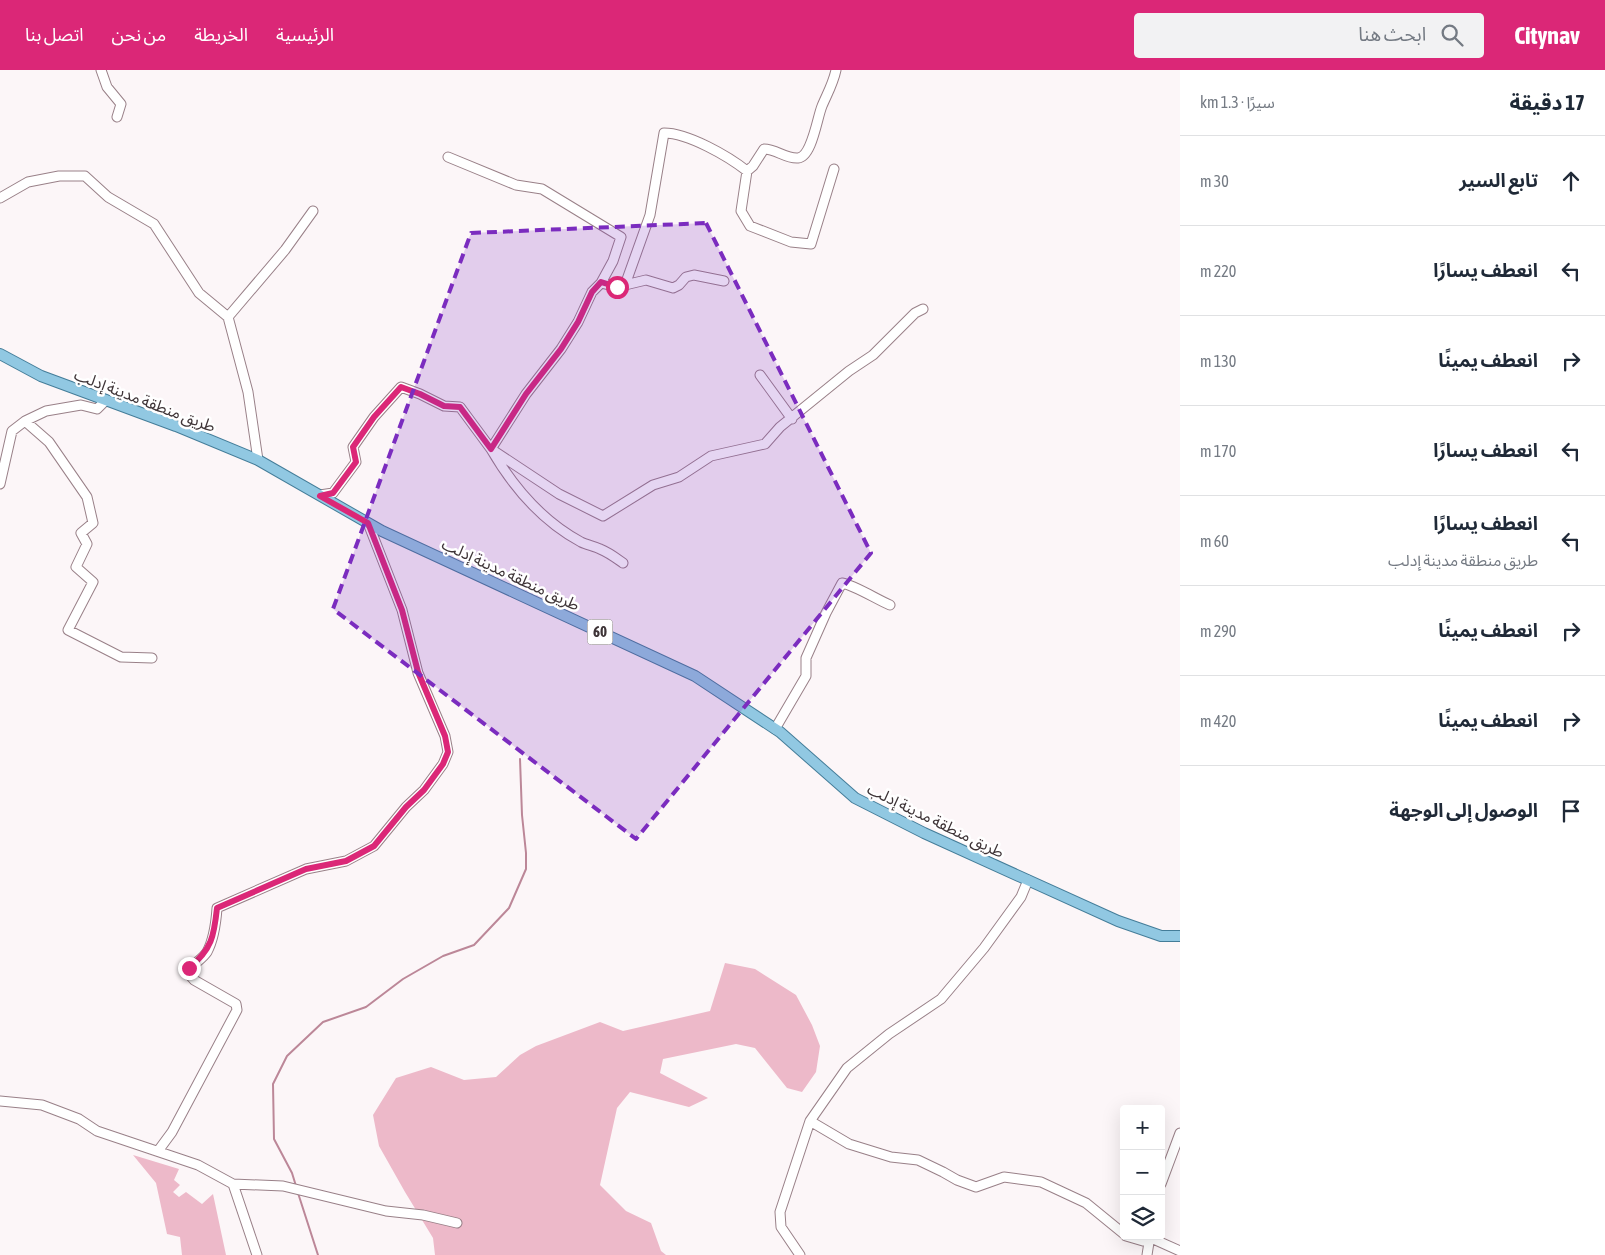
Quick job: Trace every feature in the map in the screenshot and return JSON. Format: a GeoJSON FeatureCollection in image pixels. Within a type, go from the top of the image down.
{"type":"FeatureCollection","features":[{"type":"Feature","properties":{"kind":"main road","name":"طريق منطقة مدينة إدلب"},"geometry":{"type":"LineString","coordinates":[[0,354],[41,376],[176,426],[258,460],[368,523],[695,676],[775,729],[855,798],[924,833],[1118,921],[1161,936],[1180,936]]}},
{"type":"Feature","properties":{"kind":"street"},"geometry":{"type":"LineString","coordinates":[[100,70],[107,86],[121,104],[117,117]]}},
{"type":"Feature","properties":{"kind":"street"},"geometry":{"type":"LineString","coordinates":[[834,169],[811,244],[791,242],[750,226],[741,211],[747,171],[753,166],[764,149],[770,149],[796,158],[806,153],[836,70]]}},
{"type":"Feature","properties":{"kind":"street"},"geometry":{"type":"LineString","coordinates":[[625,285],[650,215],[664,133],[694,140],[735,161],[747,171]]}},
{"type":"Feature","properties":{"kind":"street"},"geometry":{"type":"LineString","coordinates":[[448,157],[516,185],[542,189],[621,237],[613,262],[601,282],[592,292],[578,322],[561,349],[526,394],[491,449]]}},
{"type":"Feature","properties":{"kind":"street"},"geometry":{"type":"LineString","coordinates":[[0,198],[28,182],[59,176],[85,176],[108,197],[154,224],[199,293],[228,317],[248,392],[258,460]]}},
{"type":"Feature","properties":{"kind":"street"},"geometry":{"type":"LineString","coordinates":[[228,317],[284,250],[313,211]]}},
{"type":"Feature","properties":{"kind":"street"},"geometry":{"type":"LineString","coordinates":[[601,282],[617,287],[646,280],[673,288],[679,285],[686,276],[694,275],[724,281]]}},
{"type":"Feature","properties":{"kind":"street"},"geometry":{"type":"LineString","coordinates":[[491,449],[559,494],[603,516],[653,486],[679,477],[711,456],[764,444],[780,427],[849,371],[873,355],[915,313],[923,309]]}},
{"type":"Feature","properties":{"kind":"street"},"geometry":{"type":"LineString","coordinates":[[760,375],[792,419]]}},
{"type":"Feature","properties":{"kind":"street"},"geometry":{"type":"LineString","coordinates":[[320,496],[333,493],[356,462],[353,447],[374,417],[401,387],[444,406],[460,407],[491,449],[505,473],[530,503],[560,530],[584,544],[602,549],[623,563]]}},
{"type":"Feature","properties":{"kind":"street"},"geometry":{"type":"LineString","coordinates":[[0,484],[12,431],[25,421],[46,411],[81,405],[97,409],[106,400]]}},
{"type":"Feature","properties":{"kind":"street"},"geometry":{"type":"LineString","coordinates":[[25,421],[49,442],[87,497],[93,522],[80,533],[87,544],[76,567],[93,582],[68,630],[121,657],[152,658]]}},
{"type":"Feature","properties":{"kind":"street"},"geometry":{"type":"LineString","coordinates":[[158,1151],[172,1132],[237,1010],[236,1004],[194,980],[188,973],[189,968],[206,953],[214,931],[217,908],[306,869],[346,861],[374,846],[406,807],[424,790],[443,764],[448,752],[445,736],[418,672],[402,610],[368,523]]}},
{"type":"Feature","properties":{"kind":"street"},"geometry":{"type":"LineString","coordinates":[[775,729],[806,676],[806,658],[842,583],[849,584],[890,606]]}},
{"type":"Feature","properties":{"kind":"street"},"geometry":{"type":"LineString","coordinates":[[800,1255],[781,1227],[780,1212],[810,1121],[847,1068],[889,1034],[942,999],[984,948],[1021,898],[1028,880]]}},
{"type":"Feature","properties":{"kind":"street"},"geometry":{"type":"LineString","coordinates":[[0,1101],[42,1105],[79,1119],[97,1130],[198,1165],[233,1184],[283,1186],[386,1211],[423,1215],[457,1223]]}},
{"type":"Feature","properties":{"kind":"street"},"geometry":{"type":"LineString","coordinates":[[810,1121],[849,1144],[891,1157],[918,1160],[957,1180],[976,1187],[1004,1178],[1041,1182],[1086,1203],[1120,1231]]}},
{"type":"Feature","properties":{"kind":"street"},"geometry":{"type":"LineString","coordinates":[[1165,1173],[1180,1133]]}},
{"type":"Feature","properties":{"kind":"street"},"geometry":{"type":"LineString","coordinates":[[233,1184],[257,1255]]}},
{"type":"Feature","properties":{"kind":"street"},"geometry":{"type":"LineString","coordinates":[[1147,1255],[1150,1240]]}},
{"type":"Feature","properties":{"kind":"street"},"geometry":{"type":"LineString","coordinates":[[1157,1240],[1180,1251]]}},
{"type":"Feature","properties":{"kind":"highlighted area"},"geometry":{"type":"Polygon","coordinates":[[[706,223],[871,553],[636,839],[333,609],[471,233],[706,223]]]}},
{"type":"Feature","properties":{"kind":"shaded area"},"geometry":{"type":"Polygon","coordinates":[[[725,963],[755,969],[796,995],[812,1025],[820,1046],[816,1072],[802,1092],[787,1088],[755,1048],[736,1044],[663,1059],[660,1073],[708,1098],[689,1107],[630,1092],[617,1108],[600,1185],[626,1211],[651,1223],[661,1251],[666,1255],[435,1255],[433,1238],[379,1146],[373,1115],[396,1078],[431,1067],[464,1080],[496,1077],[520,1055],[536,1046],[600,1022],[623,1031],[710,1011],[725,963]]]}},
{"type":"Feature","properties":{"kind":"shaded area"},"geometry":{"type":"Polygon","coordinates":[[[133,1155],[179,1169],[174,1180],[180,1185],[173,1192],[179,1197],[186,1192],[202,1204],[213,1194],[226,1255],[182,1255],[180,1237],[167,1234],[156,1183],[133,1155]]]}},
{"type":"Feature","properties":{"kind":"waterway"},"geometry":{"type":"LineString","coordinates":[[296,1186],[292,1173],[274,1139],[273,1084],[287,1056],[323,1022],[366,1007],[403,979],[443,956],[474,945],[509,908],[526,869],[520,759]]}},
{"type":"Feature","properties":{"kind":"waterway"},"geometry":{"type":"LineString","coordinates":[[298,1193],[318,1255]]}},
{"type":"Feature","properties":{"kind":"route"},"geometry":{"type":"LineString","coordinates":[[189,968],[206,953],[214,931],[217,908],[306,869],[346,861],[374,846],[406,807],[424,790],[443,764],[448,752],[445,736],[418,672],[402,610],[368,523],[320,496],[333,493],[356,462],[353,447],[374,417],[401,387],[444,406],[460,407],[491,449],[526,394],[561,349],[578,322],[592,292],[601,282],[617,287]]}}]}
